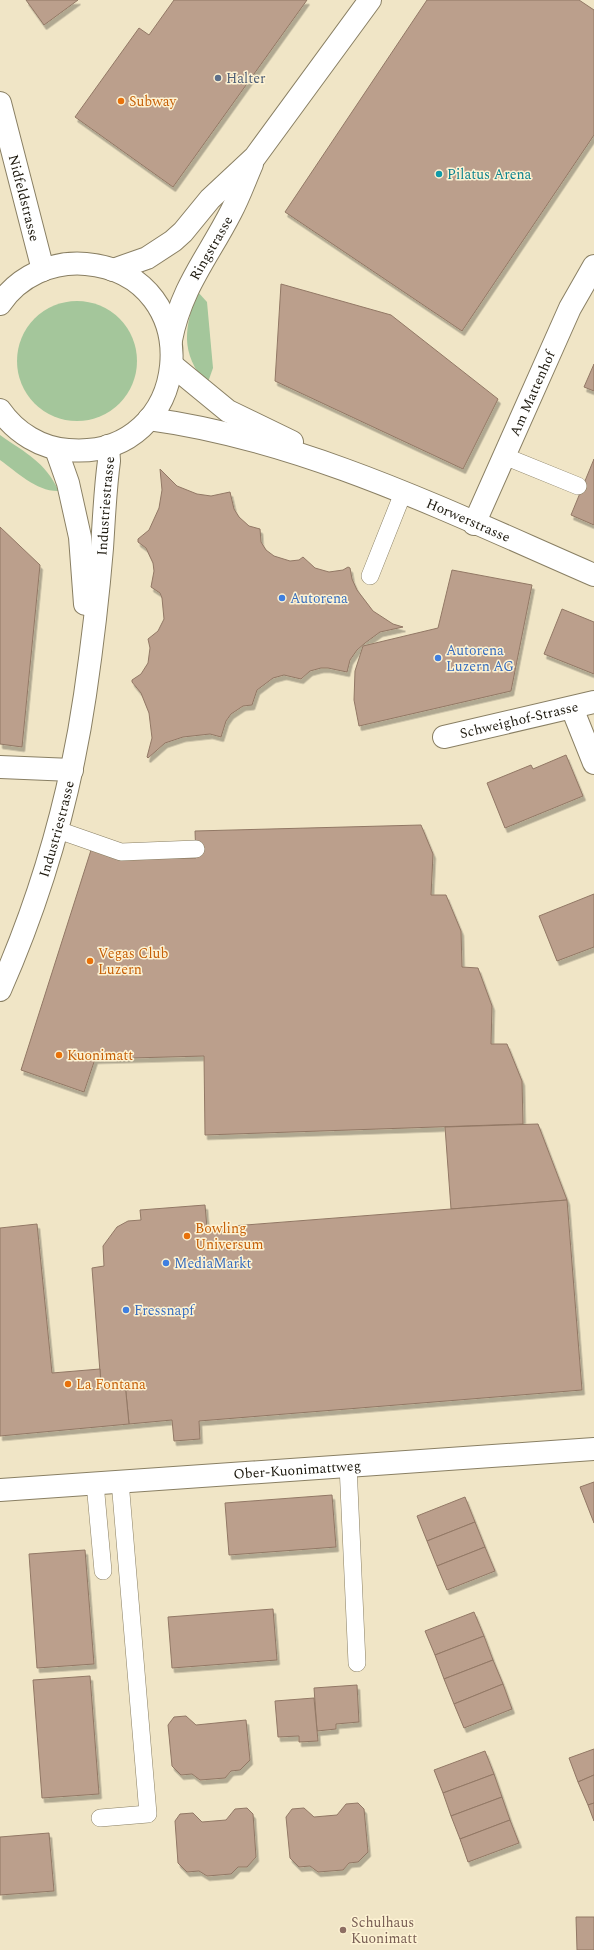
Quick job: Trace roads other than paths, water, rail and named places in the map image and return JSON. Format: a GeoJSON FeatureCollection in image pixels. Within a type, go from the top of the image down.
{"type":"FeatureCollection","features":[{"type":"Feature","properties":{"kind":"street","name":"Ringstrasse"},"geometry":{"type":"LineString","coordinates":[[113,270],[147,258],[184,232],[210,199],[255,157],[370,0]]}},
{"type":"Feature","properties":{"kind":"street","name":"Nidfeldstrasse"},"geometry":{"type":"LineString","coordinates":[[0,102],[43,270]]}},
{"type":"Feature","properties":{"kind":"street","name":"Ringstrasse"},"geometry":{"type":"LineString","coordinates":[[171,340],[177,314],[198,267],[231,213],[255,157]]}},
{"type":"Feature","properties":{"kind":"street"},"geometry":{"type":"LineString","coordinates":[[0,304],[12,289],[21,282],[43,270],[60,264],[78,263],[96,265],[113,270],[140,286],[151,297],[160,311],[171,340],[172,365],[168,385],[161,403],[149,419],[130,436],[108,446],[83,451],[56,449],[32,440],[21,433],[1,413]]}},
{"type":"Feature","properties":{"kind":"street","name":"Am Mattenhof"},"geometry":{"type":"LineString","coordinates":[[474,524],[570,308],[594,266]]}},
{"type":"Feature","properties":{"kind":"street","name":"Horwerstrasse"},"geometry":{"type":"LineString","coordinates":[[172,365],[228,411],[341,468],[594,575]]}},
{"type":"Feature","properties":{"kind":"street","name":"Horwerstrasse"},"geometry":{"type":"LineString","coordinates":[[149,419],[178,423],[232,434],[341,468]]}},
{"type":"Feature","properties":{"kind":"street","name":"Industriestrasse"},"geometry":{"type":"LineString","coordinates":[[0,990],[25,933],[58,830],[72,770],[85,695],[102,549],[109,461],[108,446]]}},
{"type":"Feature","properties":{"kind":"street","name":"Industriestrasse"},"geometry":{"type":"LineString","coordinates":[[56,449],[68,483],[80,537],[88,661]]}},
{"type":"Feature","properties":{"kind":"street","name":"Schweighof-Strasse"},"geometry":{"type":"LineString","coordinates":[[444,737],[594,702]]}},
{"type":"Feature","properties":{"kind":"street"},"geometry":{"type":"LineString","coordinates":[[572,708],[594,763]]}},
{"type":"Feature","properties":{"kind":"street"},"geometry":{"type":"LineString","coordinates":[[0,767],[72,770]]}},
{"type":"Feature","properties":{"kind":"street","name":"Ober-Kuonimattweg"},"geometry":{"type":"LineString","coordinates":[[0,1490],[594,1448]]}},
{"type":"Feature","properties":{"kind":"lane"},"geometry":{"type":"LineString","coordinates":[[504,456],[578,486]]}},
{"type":"Feature","properties":{"kind":"lane"},"geometry":{"type":"LineString","coordinates":[[370,576],[403,494]]}},
{"type":"Feature","properties":{"kind":"lane"},"geometry":{"type":"LineString","coordinates":[[58,830],[122,852],[196,849]]}},
{"type":"Feature","properties":{"kind":"lane"},"geometry":{"type":"LineString","coordinates":[[348,1466],[357,1662]]}},
{"type":"Feature","properties":{"kind":"lane"},"geometry":{"type":"LineString","coordinates":[[100,1818],[148,1814],[120,1481]]}},
{"type":"Feature","properties":{"kind":"lane"},"geometry":{"type":"LineString","coordinates":[[95,1483],[103,1571]]}},
{"type":"Feature","properties":{"kind":"place","name":"Halter"},"geometry":{"type":"Point","coordinates":[218,78]}},
{"type":"Feature","properties":{"kind":"place","name":"Subway"},"geometry":{"type":"Point","coordinates":[121,101]}},
{"type":"Feature","properties":{"kind":"place","name":"Pilatus Arena"},"geometry":{"type":"Point","coordinates":[439,174]}},
{"type":"Feature","properties":{"kind":"place","name":"Autorena"},"geometry":{"type":"Point","coordinates":[282,598]}},
{"type":"Feature","properties":{"kind":"place","name":"Autorena Luzern AG"},"geometry":{"type":"Point","coordinates":[438,658]}},
{"type":"Feature","properties":{"kind":"place","name":"Vegas Club Luzern"},"geometry":{"type":"Point","coordinates":[90,961]}},
{"type":"Feature","properties":{"kind":"place","name":"Kuonimatt"},"geometry":{"type":"Point","coordinates":[59,1055]}},
{"type":"Feature","properties":{"kind":"place","name":"Bowling Universum"},"geometry":{"type":"Point","coordinates":[187,1236]}},
{"type":"Feature","properties":{"kind":"place","name":"MediaMarkt"},"geometry":{"type":"Point","coordinates":[166,1263]}},
{"type":"Feature","properties":{"kind":"place","name":"Fressnapf"},"geometry":{"type":"Point","coordinates":[126,1310]}},
{"type":"Feature","properties":{"kind":"place","name":"La Fontana"},"geometry":{"type":"Point","coordinates":[68,1384]}},
{"type":"Feature","properties":{"kind":"place","name":"Schulhaus Kuonimatt"},"geometry":{"type":"Point","coordinates":[343,1930]}}]}
